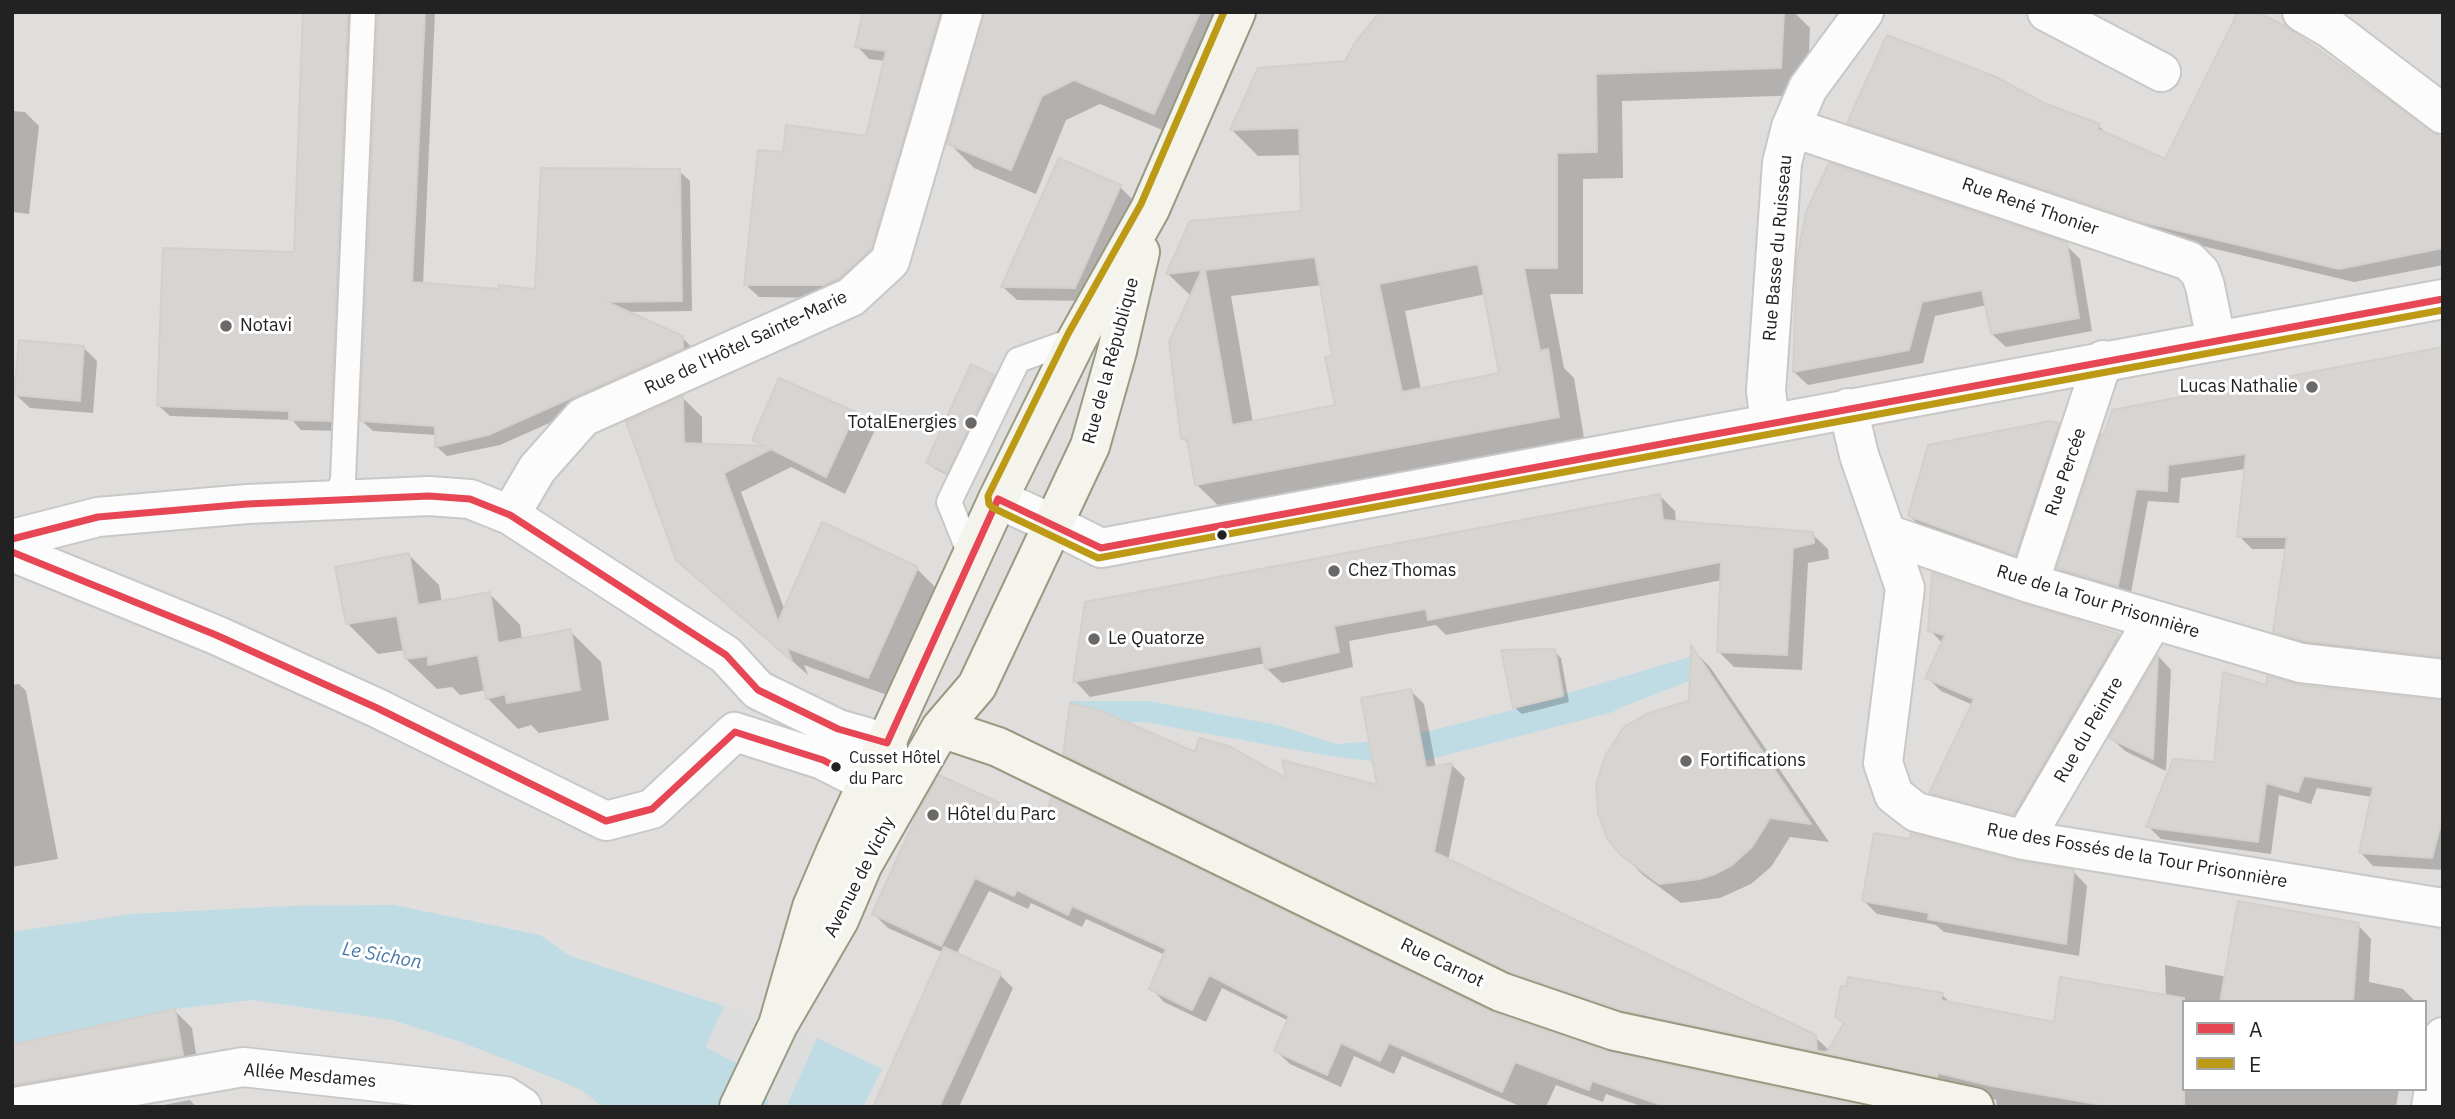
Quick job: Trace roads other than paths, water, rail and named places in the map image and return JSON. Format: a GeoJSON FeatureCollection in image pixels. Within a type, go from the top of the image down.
{"type":"FeatureCollection","features":[{"type":"Feature","properties":{"kind":"main road","name":"Rue de la République"},"geometry":{"type":"LineString","coordinates":[[881,762],[999,499],[1077,339],[1150,209],[1236,12]]}},
{"type":"Feature","properties":{"kind":"main road","name":"Rue de la République"},"geometry":{"type":"LineString","coordinates":[[941,728],[978,686],[1090,446],[1117,351],[1150,209]]}},
{"type":"Feature","properties":{"kind":"main road"},"geometry":{"type":"LineString","coordinates":[[881,762],[941,728]]}},
{"type":"Feature","properties":{"kind":"main road","name":"Avenue de Vichy"},"geometry":{"type":"LineString","coordinates":[[739,1107],[778,1025],[839,920],[863,864],[941,728]]}},
{"type":"Feature","properties":{"kind":"main road","name":"Rue Carnot"},"geometry":{"type":"LineString","coordinates":[[941,728],[999,747],[1501,992],[1615,1031],[1974,1107]]}},
{"type":"Feature","properties":{"kind":"main road","name":"Avenue de Vichy"},"geometry":{"type":"LineString","coordinates":[[778,1025],[812,907],[881,762]]}},
{"type":"Feature","properties":{"kind":"street","name":"Rue de l'Hôtel Sainte-Marie"},"geometry":{"type":"LineString","coordinates":[[510,515],[537,469],[583,417],[851,297],[890,261],[963,12]]}},
{"type":"Feature","properties":{"kind":"street","name":"Rue Basse du Ruisseau"},"geometry":{"type":"LineString","coordinates":[[1770,422],[1766,391],[1781,176],[1791,127],[1808,88],[1864,12]]}},
{"type":"Feature","properties":{"kind":"street"},"geometry":{"type":"LineString","coordinates":[[2047,12],[2161,72]]}},
{"type":"Feature","properties":{"kind":"street"},"geometry":{"type":"LineString","coordinates":[[2317,21],[2443,114]]}},
{"type":"Feature","properties":{"kind":"street","name":"Rue René Thonier"},"geometry":{"type":"LineString","coordinates":[[1791,127],[2189,261],[2200,272],[2206,286],[2216,340]]}},
{"type":"Feature","properties":{"kind":"street"},"geometry":{"type":"LineString","coordinates":[[999,499],[1054,523],[1101,548],[2443,299]]}},
{"type":"Feature","properties":{"kind":"street","name":"Rue Percée"},"geometry":{"type":"LineString","coordinates":[[2029,583],[2103,360]]}},
{"type":"Feature","properties":{"kind":"street"},"geometry":{"type":"LineString","coordinates":[[1848,408],[1859,454],[1887,534]]}},
{"type":"Feature","properties":{"kind":"street"},"geometry":{"type":"LineString","coordinates":[[12,540],[98,517],[337,499],[429,496],[470,499],[510,515],[726,655],[758,690],[838,729],[881,762]]}},
{"type":"Feature","properties":{"kind":"street"},"geometry":{"type":"LineString","coordinates":[[98,517],[85,538],[91,567],[104,588]]}},
{"type":"Feature","properties":{"kind":"street","name":"Rue de la Tour Prisonnière"},"geometry":{"type":"LineString","coordinates":[[1887,534],[2029,583],[2301,663],[2443,679]]}},
{"type":"Feature","properties":{"kind":"street","name":"Rue des Fossés de la Tour Prisonnière"},"geometry":{"type":"LineString","coordinates":[[1887,534],[1905,588],[1883,763],[1894,795],[1916,812],[2024,839],[2443,908]]}},
{"type":"Feature","properties":{"kind":"street"},"geometry":{"type":"LineString","coordinates":[[12,552],[104,588],[377,708],[606,821],[652,809],[735,732],[758,690]]}},
{"type":"Feature","properties":{"kind":"street","name":"Rue du Peintre"},"geometry":{"type":"LineString","coordinates":[[2024,839],[2153,620]]}},
{"type":"Feature","properties":{"kind":"street"},"geometry":{"type":"LineString","coordinates":[[735,732],[823,760],[881,762]]}},
{"type":"Feature","properties":{"kind":"street"},"geometry":{"type":"LineString","coordinates":[[863,864],[881,762]]}},
{"type":"Feature","properties":{"kind":"street"},"geometry":{"type":"LineString","coordinates":[[2431,1107],[2443,1037]]}},
{"type":"Feature","properties":{"kind":"street","name":"Allée Mesdames"},"geometry":{"type":"LineString","coordinates":[[15,1107],[243,1067],[505,1096],[522,1107]]}},
{"type":"Feature","properties":{"kind":"lane"},"geometry":{"type":"LineString","coordinates":[[337,499],[343,479],[363,12]]}},
{"type":"Feature","properties":{"kind":"lane"},"geometry":{"type":"LineString","coordinates":[[972,559],[949,502],[954,490],[1018,360],[1077,339]]}},
{"type":"Feature","properties":{"kind":"water"},"geometry":{"type":"Polygon","coordinates":[[[1690,657],[1689,681],[1613,712],[1419,762],[1370,761],[1323,755],[1144,722],[1067,723],[1070,701],[1149,701],[1277,725],[1336,744],[1394,740],[1505,712],[1690,657]]]}},
{"type":"Feature","properties":{"kind":"water"},"geometry":{"type":"Polygon","coordinates":[[[394,905],[540,935],[570,956],[724,1006],[679,1107],[603,1107],[583,1091],[556,1079],[461,1042],[393,1020],[252,1000],[175,1009],[12,1044],[12,932],[132,914],[291,906],[394,905]]]}},
{"type":"Feature","properties":{"kind":"water"},"geometry":{"type":"Polygon","coordinates":[[[817,1038],[882,1069],[863,1107],[786,1107],[817,1038]]]}},
{"type":"Feature","properties":{"kind":"waterway","name":"Le Sichon"},"geometry":{"type":"LineString","coordinates":[[579,1031],[724,1107]]}},
{"type":"Feature","properties":{"kind":"place","name":"Notavi"},"geometry":{"type":"Point","coordinates":[226,326]}},
{"type":"Feature","properties":{"kind":"place","name":"Lucas Nathalie"},"geometry":{"type":"Point","coordinates":[2312,387]}},
{"type":"Feature","properties":{"kind":"place","name":"TotalEnergies"},"geometry":{"type":"Point","coordinates":[971,423]}},
{"type":"Feature","properties":{"kind":"place","name":"Chez Thomas"},"geometry":{"type":"Point","coordinates":[1334,571]}},
{"type":"Feature","properties":{"kind":"place","name":"Le Quatorze"},"geometry":{"type":"Point","coordinates":[1094,639]}},
{"type":"Feature","properties":{"kind":"place","name":"Fortifications"},"geometry":{"type":"Point","coordinates":[1686,761]}},
{"type":"Feature","properties":{"kind":"place","name":"Cusset Hôtel du Parc"},"geometry":{"type":"Point","coordinates":[836,767]}},
{"type":"Feature","properties":{"kind":"place","name":"Hôtel du Parc"},"geometry":{"type":"Point","coordinates":[933,815]}}]}
